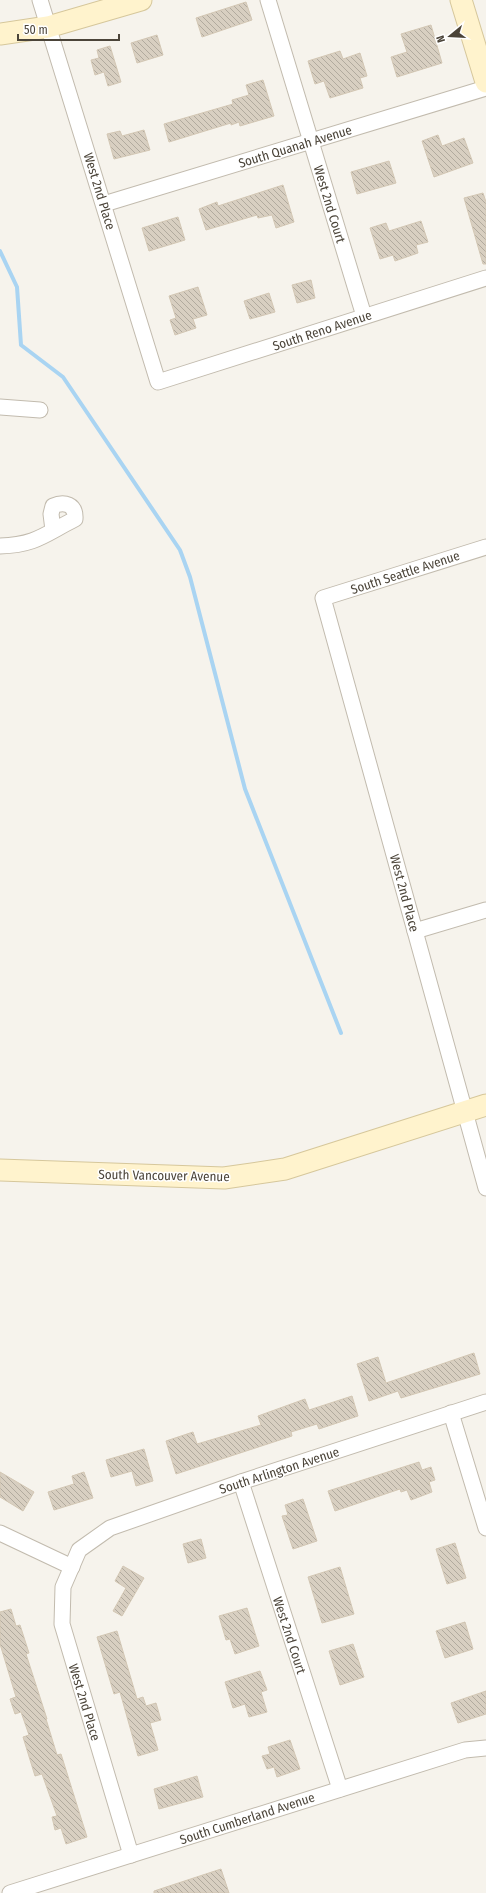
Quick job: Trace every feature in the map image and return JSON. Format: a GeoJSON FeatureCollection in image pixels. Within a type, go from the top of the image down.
{"type":"FeatureCollection","features":[{"type":"Feature","properties":{"kind":"street","name":"West 2nd Place"},"geometry":{"type":"LineString","coordinates":[[40,0],[158,382]]}},
{"type":"Feature","properties":{"kind":"street"},"geometry":{"type":"LineString","coordinates":[[0,34],[48,27],[141,0]]}},
{"type":"Feature","properties":{"kind":"street","name":"West 2nd Court"},"geometry":{"type":"LineString","coordinates":[[268,0],[364,316]]}},
{"type":"Feature","properties":{"kind":"street"},"geometry":{"type":"LineString","coordinates":[[460,0],[486,82]]}},
{"type":"Feature","properties":{"kind":"street","name":"South Quanah Avenue"},"geometry":{"type":"LineString","coordinates":[[104,204],[486,88]]}},
{"type":"Feature","properties":{"kind":"street","name":"South Reno Avenue"},"geometry":{"type":"LineString","coordinates":[[158,382],[486,278]]}},
{"type":"Feature","properties":{"kind":"street"},"geometry":{"type":"LineString","coordinates":[[0,407],[40,410]]}},
{"type":"Feature","properties":{"kind":"street"},"geometry":{"type":"LineString","coordinates":[[0,546],[35,541],[53,530]]}},
{"type":"Feature","properties":{"kind":"street","name":"South Seattle Avenue"},"geometry":{"type":"LineString","coordinates":[[323,598],[486,547]]}},
{"type":"Feature","properties":{"kind":"street","name":"West 2nd Place"},"geometry":{"type":"LineString","coordinates":[[323,598],[486,1188]]}},
{"type":"Feature","properties":{"kind":"street"},"geometry":{"type":"LineString","coordinates":[[415,931],[486,910]]}},
{"type":"Feature","properties":{"kind":"street","name":"South Vancouver Avenue"},"geometry":{"type":"LineString","coordinates":[[0,1170],[224,1178],[286,1170],[486,1105]]}},
{"type":"Feature","properties":{"kind":"street","name":"South Arlington Avenue"},"geometry":{"type":"LineString","coordinates":[[79,1550],[110,1528],[241,1482],[486,1402]]}},
{"type":"Feature","properties":{"kind":"street"},"geometry":{"type":"LineString","coordinates":[[451,1413],[486,1528]]}},
{"type":"Feature","properties":{"kind":"street","name":"West 2nd Court"},"geometry":{"type":"LineString","coordinates":[[241,1482],[340,1789]]}},
{"type":"Feature","properties":{"kind":"street"},"geometry":{"type":"LineString","coordinates":[[0,1533],[72,1567]]}},
{"type":"Feature","properties":{"kind":"street","name":"West 2nd Place"},"geometry":{"type":"LineString","coordinates":[[79,1550],[63,1587],[62,1624],[131,1855]]}},
{"type":"Feature","properties":{"kind":"street","name":"South Cumberland Avenue"},"geometry":{"type":"LineString","coordinates":[[10,1893],[465,1750],[486,1748]]}},
{"type":"Feature","properties":{"kind":"building"},"geometry":{"type":"Polygon","coordinates":[[[246,2],[252,20],[202,37],[196,18],[246,2]]]}},
{"type":"Feature","properties":{"kind":"building"},"geometry":{"type":"Polygon","coordinates":[[[431,25],[442,63],[397,77],[391,57],[407,52],[401,34],[431,25]]]}},
{"type":"Feature","properties":{"kind":"building"},"geometry":{"type":"Polygon","coordinates":[[[157,35],[163,55],[137,63],[131,43],[157,35]]]}},
{"type":"Feature","properties":{"kind":"building"},"geometry":{"type":"Polygon","coordinates":[[[110,46],[121,82],[108,86],[104,72],[95,75],[91,60],[99,58],[97,50],[110,46]]]}},
{"type":"Feature","properties":{"kind":"building"},"geometry":{"type":"Polygon","coordinates":[[[340,51],[343,59],[360,53],[367,76],[360,78],[363,88],[330,98],[324,81],[315,84],[308,61],[340,51]]]}},
{"type":"Feature","properties":{"kind":"building"},"geometry":{"type":"Polygon","coordinates":[[[263,80],[274,116],[240,126],[239,122],[231,125],[231,123],[169,142],[164,124],[233,104],[232,100],[249,95],[246,85],[263,80]]]}},
{"type":"Feature","properties":{"kind":"building"},"geometry":{"type":"Polygon","coordinates":[[[144,130],[150,150],[114,159],[107,134],[120,131],[122,136],[144,130]]]}},
{"type":"Feature","properties":{"kind":"building"},"geometry":{"type":"Polygon","coordinates":[[[438,135],[442,146],[464,138],[473,163],[434,177],[422,141],[438,135]]]}},
{"type":"Feature","properties":{"kind":"building"},"geometry":{"type":"Polygon","coordinates":[[[389,161],[396,183],[357,194],[351,172],[389,161]]]}},
{"type":"Feature","properties":{"kind":"building"},"geometry":{"type":"Polygon","coordinates":[[[283,185],[294,222],[276,228],[272,215],[258,218],[257,215],[206,230],[199,209],[217,202],[218,206],[283,185]]]}},
{"type":"Feature","properties":{"kind":"building"},"geometry":{"type":"Polygon","coordinates":[[[483,193],[486,202],[486,264],[483,264],[464,198],[483,193]]]}},
{"type":"Feature","properties":{"kind":"building"},"geometry":{"type":"Polygon","coordinates":[[[178,217],[185,240],[149,251],[142,228],[178,217]]]}},
{"type":"Feature","properties":{"kind":"building"},"geometry":{"type":"Polygon","coordinates":[[[421,221],[428,242],[416,245],[418,253],[395,261],[393,255],[380,259],[370,228],[386,223],[389,231],[421,221]]]}},
{"type":"Feature","properties":{"kind":"building"},"geometry":{"type":"Polygon","coordinates":[[[311,280],[315,298],[297,303],[292,285],[311,280]]]}},
{"type":"Feature","properties":{"kind":"building"},"geometry":{"type":"Polygon","coordinates":[[[198,287],[207,315],[193,319],[196,328],[175,335],[170,320],[176,318],[169,296],[198,287]]]}},
{"type":"Feature","properties":{"kind":"building"},"geometry":{"type":"Polygon","coordinates":[[[269,293],[275,312],[250,319],[244,301],[269,293]]]}},
{"type":"Feature","properties":{"kind":"building"},"geometry":{"type":"Polygon","coordinates":[[[474,1353],[480,1374],[401,1398],[398,1391],[369,1401],[357,1364],[378,1357],[386,1383],[474,1353]]]}},
{"type":"Feature","properties":{"kind":"building"},"geometry":{"type":"Polygon","coordinates":[[[352,1396],[358,1416],[319,1429],[317,1424],[291,1432],[292,1436],[176,1474],[166,1441],[193,1432],[197,1444],[261,1425],[258,1416],[305,1399],[309,1410],[352,1396]]]}},
{"type":"Feature","properties":{"kind":"building"},"geometry":{"type":"Polygon","coordinates":[[[144,1449],[153,1481],[136,1486],[132,1471],[111,1477],[106,1460],[144,1449]]]}},
{"type":"Feature","properties":{"kind":"building"},"geometry":{"type":"Polygon","coordinates":[[[419,1462],[422,1470],[431,1467],[435,1480],[429,1482],[432,1492],[411,1500],[407,1490],[401,1492],[400,1489],[335,1511],[328,1491],[419,1462]]]}},
{"type":"Feature","properties":{"kind":"building"},"geometry":{"type":"Polygon","coordinates":[[[0,1472],[34,1492],[23,1511],[0,1497],[0,1472]]]}},
{"type":"Feature","properties":{"kind":"building"},"geometry":{"type":"Polygon","coordinates":[[[84,1472],[93,1498],[54,1510],[48,1492],[74,1484],[72,1476],[84,1472]]]}},
{"type":"Feature","properties":{"kind":"building"},"geometry":{"type":"Polygon","coordinates":[[[303,1499],[317,1541],[293,1549],[282,1516],[288,1515],[285,1505],[303,1499]]]}},
{"type":"Feature","properties":{"kind":"building"},"geometry":{"type":"Polygon","coordinates":[[[201,1539],[206,1558],[188,1563],[183,1544],[201,1539]]]}},
{"type":"Feature","properties":{"kind":"building"},"geometry":{"type":"Polygon","coordinates":[[[455,1543],[466,1578],[447,1584],[436,1549],[455,1543]]]}},
{"type":"Feature","properties":{"kind":"building"},"geometry":{"type":"Polygon","coordinates":[[[123,1566],[144,1578],[122,1616],[113,1611],[126,1588],[115,1581],[123,1566]]]}},
{"type":"Feature","properties":{"kind":"building"},"geometry":{"type":"Polygon","coordinates":[[[340,1567],[354,1614],[322,1623],[308,1577],[340,1567]]]}},
{"type":"Feature","properties":{"kind":"building"},"geometry":{"type":"Polygon","coordinates":[[[247,1608],[259,1646],[235,1654],[230,1639],[226,1640],[219,1616],[247,1608]]]}},
{"type":"Feature","properties":{"kind":"building"},"geometry":{"type":"Polygon","coordinates":[[[11,1609],[16,1626],[20,1625],[29,1653],[26,1654],[57,1755],[61,1754],[87,1837],[66,1844],[61,1828],[55,1830],[52,1817],[57,1816],[42,1774],[35,1776],[23,1737],[29,1735],[21,1712],[15,1714],[10,1699],[16,1697],[0,1644],[0,1612],[11,1609]]]}},
{"type":"Feature","properties":{"kind":"building"},"geometry":{"type":"Polygon","coordinates":[[[465,1622],[473,1649],[445,1658],[436,1631],[465,1622]]]}},
{"type":"Feature","properties":{"kind":"building"},"geometry":{"type":"Polygon","coordinates":[[[117,1631],[137,1699],[143,1697],[146,1706],[156,1703],[161,1720],[150,1723],[158,1750],[138,1756],[120,1692],[114,1694],[97,1637],[117,1631]]]}},
{"type":"Feature","properties":{"kind":"building"},"geometry":{"type":"Polygon","coordinates":[[[353,1644],[364,1677],[340,1685],[329,1651],[353,1644]]]}},
{"type":"Feature","properties":{"kind":"building"},"geometry":{"type":"Polygon","coordinates":[[[260,1671],[267,1690],[261,1692],[267,1712],[249,1717],[245,1704],[233,1708],[225,1682],[260,1671]]]}},
{"type":"Feature","properties":{"kind":"building"},"geometry":{"type":"Polygon","coordinates":[[[486,1691],[486,1714],[458,1723],[451,1703],[486,1691]]]}},
{"type":"Feature","properties":{"kind":"building"},"geometry":{"type":"Polygon","coordinates":[[[290,1740],[300,1769],[277,1777],[274,1767],[267,1769],[262,1756],[270,1754],[268,1747],[290,1740]]]}},
{"type":"Feature","properties":{"kind":"building"},"geometry":{"type":"Polygon","coordinates":[[[197,1776],[203,1797],[159,1809],[154,1789],[197,1776]]]}},
{"type":"Feature","properties":{"kind":"building"},"geometry":{"type":"Polygon","coordinates":[[[221,1869],[229,1893],[154,1893],[154,1891],[221,1869]]]}},
{"type":"Feature","properties":{"kind":"waterway"},"geometry":{"type":"LineString","coordinates":[[0,251],[17,287],[21,345],[63,377],[180,550],[190,577],[245,789],[341,1033]]}}]}
